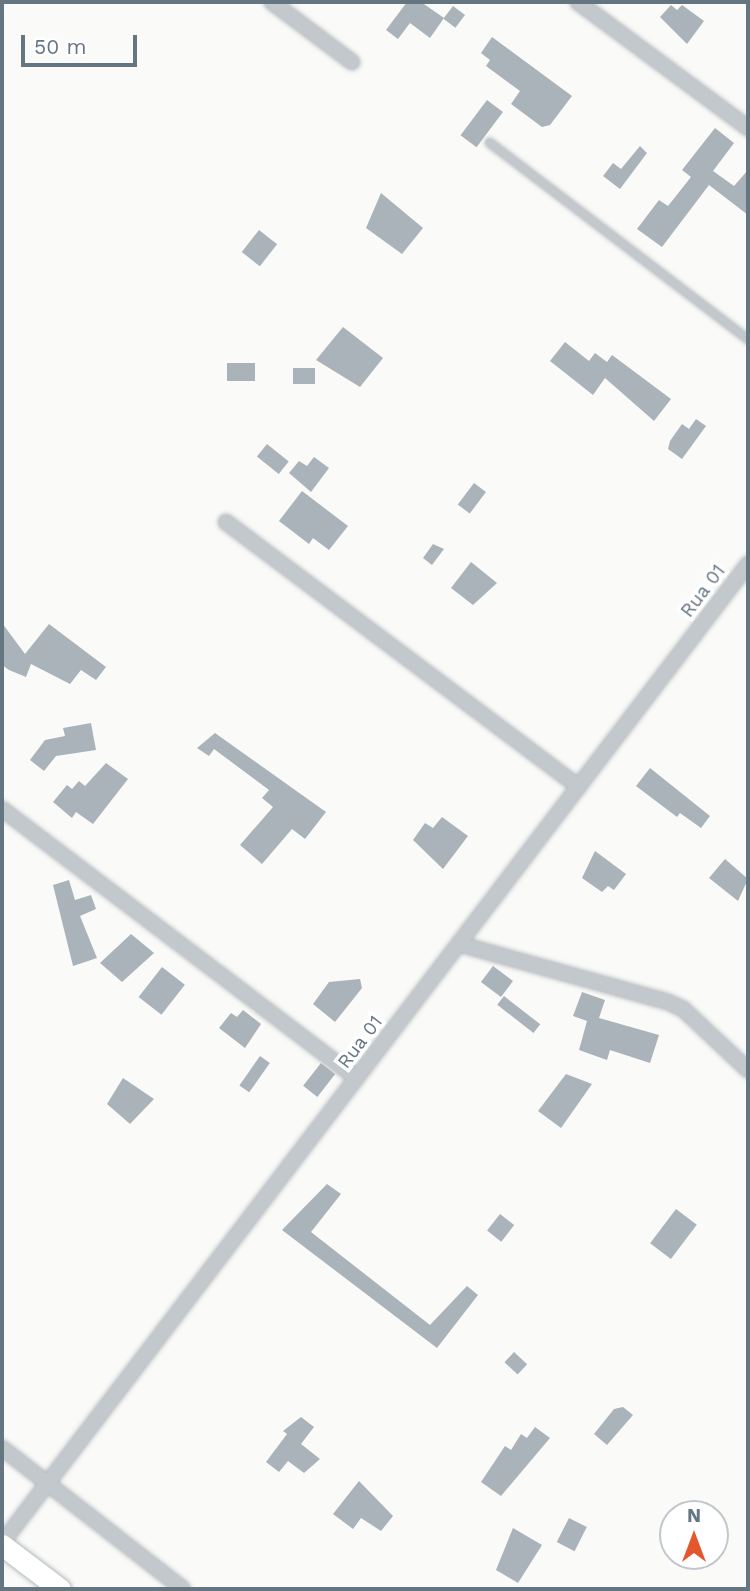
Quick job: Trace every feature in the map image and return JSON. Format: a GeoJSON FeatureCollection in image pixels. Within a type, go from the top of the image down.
{"type":"FeatureCollection","features":[{"type":"Feature","properties":{"kind":"main road"},"geometry":{"type":"LineString","coordinates":[[2,1544],[60,1589]]}},
{"type":"Feature","properties":{"kind":"street"},"geometry":{"type":"LineString","coordinates":[[272,2],[352,62]]}},
{"type":"Feature","properties":{"kind":"street"},"geometry":{"type":"LineString","coordinates":[[578,2],[748,128]]}},
{"type":"Feature","properties":{"kind":"street"},"geometry":{"type":"LineString","coordinates":[[226,522],[579,787]]}},
{"type":"Feature","properties":{"kind":"street","name":"Rua 01"},"geometry":{"type":"LineString","coordinates":[[2,1544],[748,564]]}},
{"type":"Feature","properties":{"kind":"street"},"geometry":{"type":"LineString","coordinates":[[2,809],[356,1078]]}},
{"type":"Feature","properties":{"kind":"street"},"geometry":{"type":"LineString","coordinates":[[458,944],[668,1002],[683,1009],[748,1070]]}},
{"type":"Feature","properties":{"kind":"street"},"geometry":{"type":"LineString","coordinates":[[2,1448],[183,1589]]}},
{"type":"Feature","properties":{"kind":"lane"},"geometry":{"type":"LineString","coordinates":[[489,142],[748,339]]}},
{"type":"Feature","properties":{"kind":"building"},"geometry":{"type":"Polygon","coordinates":[[[407,2],[421,2],[444,18],[430,38],[410,23],[398,39],[386,30],[407,2]]]}},
{"type":"Feature","properties":{"kind":"building"},"geometry":{"type":"Polygon","coordinates":[[[671,5],[677,10],[682,5],[704,21],[687,44],[660,17],[671,5]]]}},
{"type":"Feature","properties":{"kind":"building"},"geometry":{"type":"Polygon","coordinates":[[[453,6],[465,15],[455,28],[443,19],[453,6]]]}},
{"type":"Feature","properties":{"kind":"building"},"geometry":{"type":"Polygon","coordinates":[[[492,37],[572,96],[550,125],[542,127],[511,104],[520,91],[486,66],[490,60],[481,53],[492,37]]]}},
{"type":"Feature","properties":{"kind":"building"},"geometry":{"type":"Polygon","coordinates":[[[487,100],[503,112],[476,147],[461,135],[487,100]]]}},
{"type":"Feature","properties":{"kind":"building"},"geometry":{"type":"Polygon","coordinates":[[[715,128],[734,143],[713,171],[734,186],[748,170],[748,215],[709,185],[662,247],[637,229],[659,200],[668,206],[691,177],[682,170],[715,128]]]}},
{"type":"Feature","properties":{"kind":"building"},"geometry":{"type":"Polygon","coordinates":[[[640,146],[647,153],[620,189],[603,176],[613,163],[621,169],[640,146]]]}},
{"type":"Feature","properties":{"kind":"building"},"geometry":{"type":"Polygon","coordinates":[[[381,193],[423,228],[402,254],[366,228],[381,193]]]}},
{"type":"Feature","properties":{"kind":"building"},"geometry":{"type":"Polygon","coordinates":[[[259,230],[277,244],[260,266],[242,252],[259,230]]]}},
{"type":"Feature","properties":{"kind":"building"},"geometry":{"type":"Polygon","coordinates":[[[343,327],[383,358],[360,387],[316,360],[343,327]]]}},
{"type":"Feature","properties":{"kind":"building"},"geometry":{"type":"Polygon","coordinates":[[[565,342],[589,361],[595,353],[607,362],[612,355],[671,399],[654,421],[605,378],[593,395],[550,361],[565,342]]]}},
{"type":"Feature","properties":{"kind":"building"},"geometry":{"type":"Polygon","coordinates":[[[227,363],[255,363],[255,381],[227,381],[227,363]]]}},
{"type":"Feature","properties":{"kind":"building"},"geometry":{"type":"Polygon","coordinates":[[[293,368],[315,368],[315,384],[293,384],[293,368]]]}},
{"type":"Feature","properties":{"kind":"building"},"geometry":{"type":"Polygon","coordinates":[[[696,419],[706,426],[682,459],[668,449],[670,441],[682,424],[689,429],[696,419]]]}},
{"type":"Feature","properties":{"kind":"building"},"geometry":{"type":"Polygon","coordinates":[[[267,444],[289,462],[279,474],[257,456],[267,444]]]}},
{"type":"Feature","properties":{"kind":"building"},"geometry":{"type":"Polygon","coordinates":[[[314,457],[329,468],[311,492],[289,473],[299,461],[307,466],[314,457]]]}},
{"type":"Feature","properties":{"kind":"building"},"geometry":{"type":"Polygon","coordinates":[[[474,483],[486,492],[470,514],[458,505],[474,483]]]}},
{"type":"Feature","properties":{"kind":"building"},"geometry":{"type":"Polygon","coordinates":[[[302,491],[348,526],[329,550],[313,538],[309,544],[279,521],[302,491]]]}},
{"type":"Feature","properties":{"kind":"building"},"geometry":{"type":"Polygon","coordinates":[[[433,544],[444,549],[432,565],[423,558],[433,544]]]}},
{"type":"Feature","properties":{"kind":"building"},"geometry":{"type":"Polygon","coordinates":[[[471,562],[497,583],[473,605],[451,588],[471,562]]]}},
{"type":"Feature","properties":{"kind":"building"},"geometry":{"type":"Polygon","coordinates":[[[2,623],[25,654],[49,624],[106,667],[96,680],[81,670],[70,684],[31,664],[26,677],[9,670],[2,665],[2,623]]]}},
{"type":"Feature","properties":{"kind":"building"},"geometry":{"type":"Polygon","coordinates":[[[91,723],[96,750],[56,756],[44,771],[30,760],[45,740],[65,736],[63,728],[91,723]]]}},
{"type":"Feature","properties":{"kind":"building"},"geometry":{"type":"Polygon","coordinates":[[[215,733],[326,812],[305,839],[292,829],[262,864],[240,845],[273,807],[262,798],[269,790],[214,749],[209,756],[197,748],[215,733]]]}},
{"type":"Feature","properties":{"kind":"building"},"geometry":{"type":"Polygon","coordinates":[[[106,763],[128,779],[93,824],[76,812],[72,818],[53,802],[67,785],[72,789],[79,781],[85,786],[106,763]]]}},
{"type":"Feature","properties":{"kind":"building"},"geometry":{"type":"Polygon","coordinates":[[[650,768],[710,816],[701,828],[680,813],[677,817],[636,786],[650,768]]]}},
{"type":"Feature","properties":{"kind":"building"},"geometry":{"type":"Polygon","coordinates":[[[442,817],[468,836],[443,869],[413,840],[425,823],[433,828],[442,817]]]}},
{"type":"Feature","properties":{"kind":"building"},"geometry":{"type":"Polygon","coordinates":[[[595,851],[626,874],[614,890],[608,886],[602,892],[582,878],[595,851]]]}},
{"type":"Feature","properties":{"kind":"building"},"geometry":{"type":"Polygon","coordinates":[[[725,859],[748,879],[738,901],[709,878],[725,859]]]}},
{"type":"Feature","properties":{"kind":"building"},"geometry":{"type":"Polygon","coordinates":[[[69,880],[75,900],[91,895],[96,909],[80,916],[97,958],[73,966],[53,885],[69,880]]]}},
{"type":"Feature","properties":{"kind":"building"},"geometry":{"type":"Polygon","coordinates":[[[131,934],[154,953],[122,982],[100,963],[131,934]]]}},
{"type":"Feature","properties":{"kind":"building"},"geometry":{"type":"Polygon","coordinates":[[[493,966],[513,981],[501,997],[481,982],[493,966]]]}},
{"type":"Feature","properties":{"kind":"building"},"geometry":{"type":"Polygon","coordinates":[[[162,967],[185,985],[161,1015],[139,997],[162,967]]]}},
{"type":"Feature","properties":{"kind":"building"},"geometry":{"type":"Polygon","coordinates":[[[360,979],[362,988],[335,1022],[313,1004],[329,982],[360,979]]]}},
{"type":"Feature","properties":{"kind":"building"},"geometry":{"type":"Polygon","coordinates":[[[582,992],[605,1000],[599,1018],[659,1035],[650,1063],[610,1050],[607,1060],[579,1050],[587,1021],[573,1016],[582,992]]]}},
{"type":"Feature","properties":{"kind":"building"},"geometry":{"type":"Polygon","coordinates":[[[504,996],[540,1024],[533,1033],[497,1005],[504,996]]]}},
{"type":"Feature","properties":{"kind":"building"},"geometry":{"type":"Polygon","coordinates":[[[243,1010],[261,1024],[245,1048],[219,1028],[231,1013],[237,1017],[243,1010]]]}},
{"type":"Feature","properties":{"kind":"building"},"geometry":{"type":"Polygon","coordinates":[[[260,1056],[270,1063],[249,1092],[239,1085],[260,1056]]]}},
{"type":"Feature","properties":{"kind":"building"},"geometry":{"type":"Polygon","coordinates":[[[321,1063],[335,1074],[317,1097],[303,1086],[321,1063]]]}},
{"type":"Feature","properties":{"kind":"building"},"geometry":{"type":"Polygon","coordinates":[[[566,1074],[592,1084],[561,1128],[538,1111],[566,1074]]]}},
{"type":"Feature","properties":{"kind":"building"},"geometry":{"type":"Polygon","coordinates":[[[123,1078],[154,1099],[130,1124],[107,1104],[123,1078]]]}},
{"type":"Feature","properties":{"kind":"building"},"geometry":{"type":"Polygon","coordinates":[[[327,1184],[341,1194],[311,1232],[430,1325],[467,1286],[478,1295],[437,1348],[282,1230],[327,1184]]]}},
{"type":"Feature","properties":{"kind":"building"},"geometry":{"type":"Polygon","coordinates":[[[676,1209],[697,1225],[671,1259],[650,1243],[676,1209]]]}},
{"type":"Feature","properties":{"kind":"building"},"geometry":{"type":"Polygon","coordinates":[[[500,1214],[514,1225],[501,1242],[487,1231],[500,1214]]]}},
{"type":"Feature","properties":{"kind":"building"},"geometry":{"type":"Polygon","coordinates":[[[514,1352],[527,1364],[518,1375],[504,1362],[514,1352]]]}},
{"type":"Feature","properties":{"kind":"building"},"geometry":{"type":"Polygon","coordinates":[[[623,1407],[633,1415],[607,1445],[594,1434],[614,1409],[623,1407]]]}},
{"type":"Feature","properties":{"kind":"building"},"geometry":{"type":"Polygon","coordinates":[[[301,1417],[314,1427],[301,1444],[320,1459],[304,1473],[288,1461],[279,1472],[266,1462],[287,1434],[283,1431],[301,1417]]]}},
{"type":"Feature","properties":{"kind":"building"},"geometry":{"type":"Polygon","coordinates":[[[535,1427],[550,1438],[501,1496],[481,1482],[505,1446],[511,1450],[521,1434],[527,1438],[535,1427]]]}},
{"type":"Feature","properties":{"kind":"building"},"geometry":{"type":"Polygon","coordinates":[[[359,1481],[393,1516],[381,1531],[361,1518],[353,1529],[333,1514],[359,1481]]]}},
{"type":"Feature","properties":{"kind":"building"},"geometry":{"type":"Polygon","coordinates":[[[569,1518],[587,1527],[575,1551],[557,1542],[569,1518]]]}},
{"type":"Feature","properties":{"kind":"building"},"geometry":{"type":"Polygon","coordinates":[[[513,1528],[542,1545],[518,1583],[496,1570],[513,1528]]]}}]}
